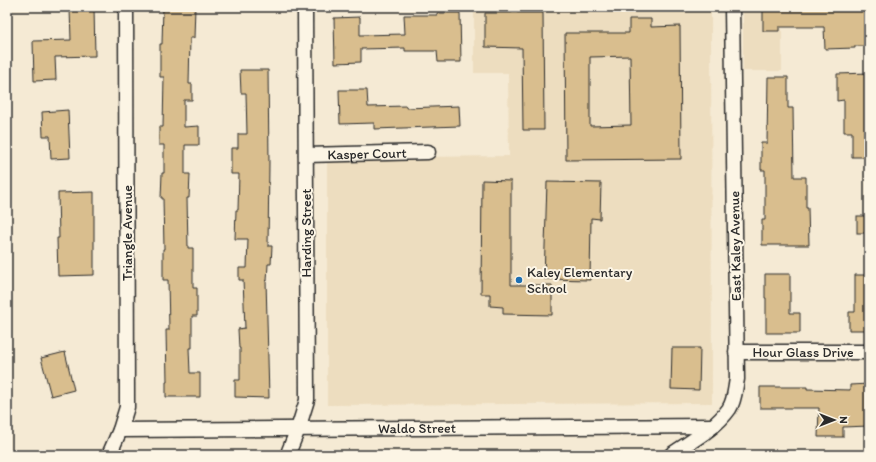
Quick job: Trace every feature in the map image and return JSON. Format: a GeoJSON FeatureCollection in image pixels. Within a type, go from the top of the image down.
{"type":"FeatureCollection","features":[{"type":"Feature","properties":{"kind":"street","name":"Triangle Avenue"},"geometry":{"type":"LineString","coordinates":[[108,455],[120,430],[127,407],[126,7]]}},
{"type":"Feature","properties":{"kind":"street","name":"Harding Street"},"geometry":{"type":"LineString","coordinates":[[289,455],[289,451],[307,400],[305,7]]}},
{"type":"Feature","properties":{"kind":"street","name":"East Kaley Avenue"},"geometry":{"type":"LineString","coordinates":[[671,455],[713,426],[729,408],[734,396],[737,379],[732,7]]}},
{"type":"Feature","properties":{"kind":"street","name":"Kasper Court"},"geometry":{"type":"LineString","coordinates":[[306,155],[428,152]]}},
{"type":"Feature","properties":{"kind":"street","name":"Hour Glass Drive"},"geometry":{"type":"LineString","coordinates":[[736,352],[869,352]]}},
{"type":"Feature","properties":{"kind":"street","name":"Waldo Street"},"geometry":{"type":"LineString","coordinates":[[120,430],[713,426]]}},
{"type":"Feature","properties":{"kind":"shaded area","name":"Kaley Elementary School"},"geometry":{"type":"Polygon","coordinates":[[[474,7],[711,7],[712,403],[327,405],[327,158],[509,156],[508,73],[474,73],[474,7]]]}},
{"type":"Feature","properties":{"kind":"shaded area"},"geometry":{"type":"Polygon","coordinates":[[[743,7],[782,7],[782,71],[743,71],[743,7]]]}},
{"type":"Feature","properties":{"kind":"building"},"geometry":{"type":"Polygon","coordinates":[[[163,7],[195,7],[194,38],[190,38],[189,84],[192,84],[192,100],[184,100],[184,127],[199,126],[199,145],[185,145],[185,174],[190,174],[189,198],[187,198],[188,248],[193,248],[193,288],[197,288],[197,316],[192,316],[192,348],[189,348],[190,373],[200,373],[200,397],[166,397],[166,330],[169,330],[168,280],[163,280],[163,198],[161,198],[162,173],[164,173],[164,145],[159,145],[159,127],[163,127],[164,77],[160,77],[160,44],[162,44],[163,7]]]}},
{"type":"Feature","properties":{"kind":"building"},"geometry":{"type":"Polygon","coordinates":[[[763,7],[854,7],[854,9],[869,9],[869,46],[825,49],[824,27],[779,27],[779,31],[763,31],[763,7]]]}},
{"type":"Feature","properties":{"kind":"building"},"geometry":{"type":"Polygon","coordinates":[[[94,8],[95,56],[55,57],[56,80],[34,81],[33,41],[71,40],[70,9],[94,8]]]}},
{"type":"Feature","properties":{"kind":"building"},"geometry":{"type":"Polygon","coordinates":[[[437,13],[460,13],[461,62],[438,62],[437,51],[405,51],[405,48],[361,49],[361,62],[335,63],[334,18],[360,17],[360,35],[405,34],[404,15],[437,15],[437,13]]]}},
{"type":"Feature","properties":{"kind":"building"},"geometry":{"type":"Polygon","coordinates":[[[485,13],[543,13],[544,130],[523,130],[522,48],[485,47],[485,13]]]}},
{"type":"Feature","properties":{"kind":"building"},"geometry":{"type":"Polygon","coordinates":[[[629,19],[651,19],[651,27],[680,26],[681,159],[566,160],[565,33],[629,33],[629,19]],[[630,56],[590,57],[590,126],[631,125],[630,56]]]}},
{"type":"Feature","properties":{"kind":"building"},"geometry":{"type":"Polygon","coordinates":[[[240,70],[268,70],[268,246],[272,246],[271,264],[268,264],[267,281],[266,280],[269,398],[235,397],[235,380],[240,380],[240,348],[238,329],[245,328],[243,280],[239,280],[239,268],[247,268],[248,239],[235,239],[236,210],[238,210],[239,174],[231,174],[231,148],[238,148],[238,134],[247,134],[246,93],[241,93],[240,70]]]}},
{"type":"Feature","properties":{"kind":"building"},"geometry":{"type":"Polygon","coordinates":[[[869,73],[869,157],[852,157],[852,132],[844,132],[844,100],[837,101],[837,74],[869,73]]]}},
{"type":"Feature","properties":{"kind":"building"},"geometry":{"type":"Polygon","coordinates":[[[768,77],[788,77],[788,108],[793,108],[794,177],[806,177],[806,208],[808,208],[809,245],[762,245],[762,220],[765,220],[765,170],[761,170],[761,143],[767,143],[768,77]]]}},
{"type":"Feature","properties":{"kind":"building"},"geometry":{"type":"Polygon","coordinates":[[[339,90],[367,90],[368,107],[406,106],[406,108],[459,106],[460,126],[374,129],[374,123],[340,124],[339,90]]]}},
{"type":"Feature","properties":{"kind":"building"},"geometry":{"type":"Polygon","coordinates":[[[68,110],[70,158],[51,159],[50,136],[43,136],[42,112],[68,110]]]}},
{"type":"Feature","properties":{"kind":"building"},"geometry":{"type":"Polygon","coordinates":[[[482,180],[511,181],[511,285],[552,285],[552,315],[503,314],[503,307],[490,306],[490,294],[481,294],[482,180]]]}},
{"type":"Feature","properties":{"kind":"building"},"geometry":{"type":"Polygon","coordinates":[[[547,182],[601,183],[600,219],[591,218],[590,280],[544,279],[547,182]]]}},
{"type":"Feature","properties":{"kind":"building"},"geometry":{"type":"Polygon","coordinates":[[[94,192],[94,275],[58,276],[58,193],[94,192]]]}},
{"type":"Feature","properties":{"kind":"building"},"geometry":{"type":"Polygon","coordinates":[[[857,216],[869,216],[869,233],[857,233],[857,216]]]}},
{"type":"Feature","properties":{"kind":"building"},"geometry":{"type":"Polygon","coordinates":[[[765,274],[790,274],[790,313],[800,313],[800,333],[766,333],[765,274]]]}},
{"type":"Feature","properties":{"kind":"building"},"geometry":{"type":"Polygon","coordinates":[[[855,275],[869,275],[869,330],[849,330],[849,312],[855,312],[855,275]]]}},
{"type":"Feature","properties":{"kind":"building"},"geometry":{"type":"Polygon","coordinates":[[[672,348],[700,348],[699,390],[671,389],[672,348]]]}},
{"type":"Feature","properties":{"kind":"building"},"geometry":{"type":"Polygon","coordinates":[[[65,352],[74,390],[51,396],[41,358],[65,352]]]}},
{"type":"Feature","properties":{"kind":"building"},"geometry":{"type":"Polygon","coordinates":[[[869,384],[869,426],[843,427],[843,437],[818,437],[819,408],[760,408],[760,387],[807,387],[807,389],[850,390],[850,385],[869,384]]]}},
{"type":"Feature","properties":{"kind":"place","name":"Kaley Elementary School"},"geometry":{"type":"Point","coordinates":[519,280]}}]}
